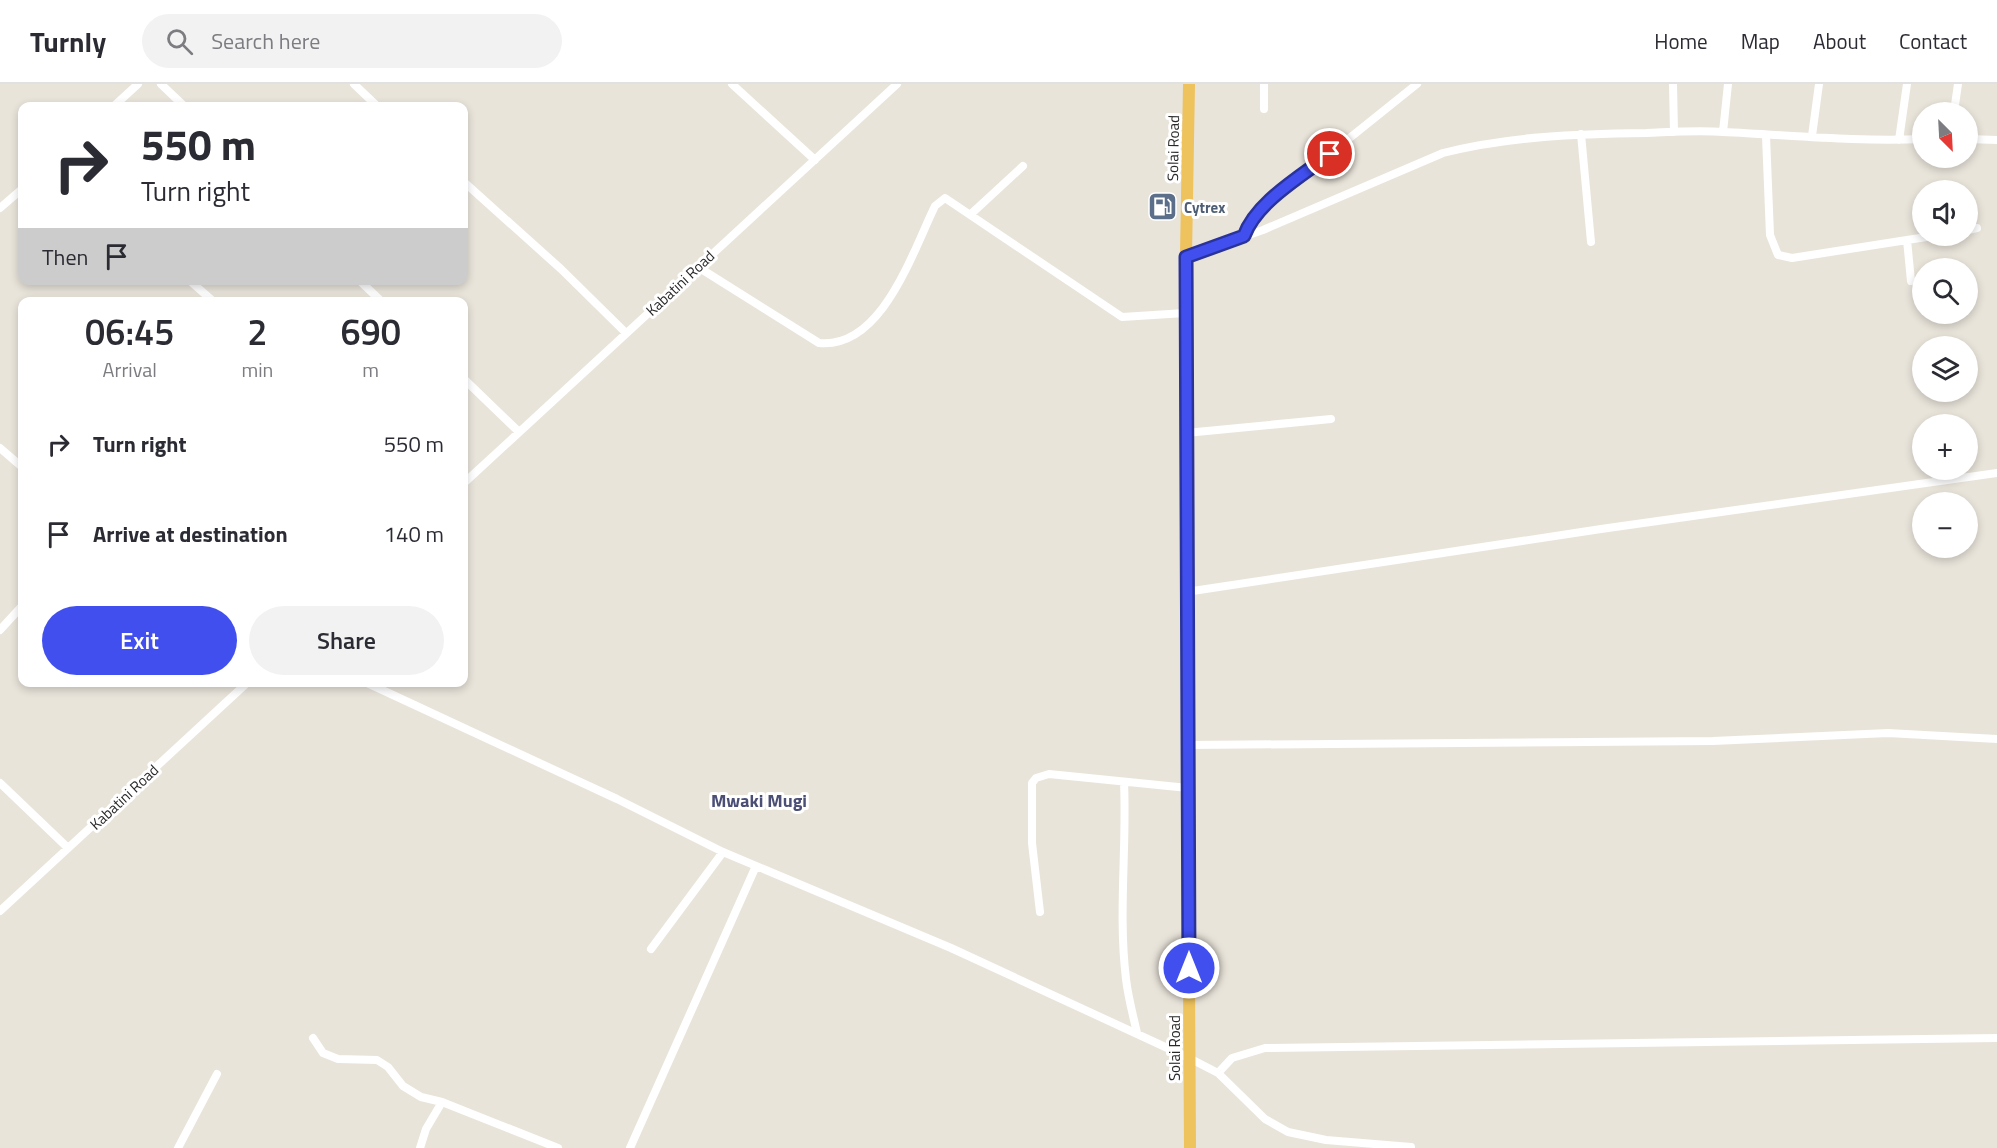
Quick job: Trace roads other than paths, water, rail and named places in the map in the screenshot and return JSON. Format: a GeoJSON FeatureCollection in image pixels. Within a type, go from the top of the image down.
{"type":"FeatureCollection","features":[{"type":"Feature","properties":{"kind":"highway","name":"Solai Road"},"geometry":{"type":"LineString","coordinates":[[1189,84],[1185,434],[1190,1148]]}},
{"type":"Feature","properties":{"kind":"street"},"geometry":{"type":"LineString","coordinates":[[118,102],[138,84]]}},
{"type":"Feature","properties":{"kind":"street"},"geometry":{"type":"LineString","coordinates":[[161,84],[180,102]]}},
{"type":"Feature","properties":{"kind":"street"},"geometry":{"type":"LineString","coordinates":[[354,84],[373,102]]}},
{"type":"Feature","properties":{"kind":"street"},"geometry":{"type":"LineString","coordinates":[[732,84],[815,160]]}},
{"type":"Feature","properties":{"kind":"street","name":"Kabatini Road"},"geometry":{"type":"LineString","coordinates":[[468,479],[897,84]]}},
{"type":"Feature","properties":{"kind":"street"},"geometry":{"type":"LineString","coordinates":[[1264,84],[1264,109]]}},
{"type":"Feature","properties":{"kind":"street"},"geometry":{"type":"LineString","coordinates":[[1244,236],[1250,220],[1261,209],[1417,84]]}},
{"type":"Feature","properties":{"kind":"street"},"geometry":{"type":"LineString","coordinates":[[1673,84],[1674,132]]}},
{"type":"Feature","properties":{"kind":"street"},"geometry":{"type":"LineString","coordinates":[[1723,132],[1728,84]]}},
{"type":"Feature","properties":{"kind":"street"},"geometry":{"type":"LineString","coordinates":[[1812,136],[1819,84]]}},
{"type":"Feature","properties":{"kind":"street"},"geometry":{"type":"LineString","coordinates":[[1899,140],[1907,84]]}},
{"type":"Feature","properties":{"kind":"street"},"geometry":{"type":"LineString","coordinates":[[1955,102],[1958,84]]}},
{"type":"Feature","properties":{"kind":"street"},"geometry":{"type":"LineString","coordinates":[[1186,257],[1338,199],[1443,153],[1490,144],[1581,134],[1674,132],[1912,140]]}},
{"type":"Feature","properties":{"kind":"street"},"geometry":{"type":"LineString","coordinates":[[1581,134],[1591,242]]}},
{"type":"Feature","properties":{"kind":"street"},"geometry":{"type":"LineString","coordinates":[[1766,136],[1770,235],[1778,255],[1791,258],[1912,239]]}},
{"type":"Feature","properties":{"kind":"street"},"geometry":{"type":"LineString","coordinates":[[1978,139],[1997,140]]}},
{"type":"Feature","properties":{"kind":"street"},"geometry":{"type":"LineString","coordinates":[[970,214],[1023,166]]}},
{"type":"Feature","properties":{"kind":"street"},"geometry":{"type":"LineString","coordinates":[[468,186],[561,269],[626,333]]}},
{"type":"Feature","properties":{"kind":"street"},"geometry":{"type":"LineString","coordinates":[[0,208],[18,192]]}},
{"type":"Feature","properties":{"kind":"street"},"geometry":{"type":"LineString","coordinates":[[699,267],[819,343],[835,345],[854,337],[875,320],[891,295],[935,206],[940,200],[951,200],[1037,263],[1122,318],[1185,313]]}},
{"type":"Feature","properties":{"kind":"street"},"geometry":{"type":"LineString","coordinates":[[1907,240],[1911,281]]}},
{"type":"Feature","properties":{"kind":"street"},"geometry":{"type":"LineString","coordinates":[[194,285],[208,297]]}},
{"type":"Feature","properties":{"kind":"street"},"geometry":{"type":"LineString","coordinates":[[364,285],[377,297]]}},
{"type":"Feature","properties":{"kind":"street"},"geometry":{"type":"LineString","coordinates":[[468,383],[519,432]]}},
{"type":"Feature","properties":{"kind":"street"},"geometry":{"type":"LineString","coordinates":[[1185,434],[1330,419]]}},
{"type":"Feature","properties":{"kind":"street"},"geometry":{"type":"LineString","coordinates":[[0,448],[18,463]]}},
{"type":"Feature","properties":{"kind":"street"},"geometry":{"type":"LineString","coordinates":[[1186,592],[1601,529],[1997,473]]}},
{"type":"Feature","properties":{"kind":"street"},"geometry":{"type":"LineString","coordinates":[[0,630],[18,610]]}},
{"type":"Feature","properties":{"kind":"street","name":"Kabatini Road"},"geometry":{"type":"LineString","coordinates":[[0,911],[243,687]]}},
{"type":"Feature","properties":{"kind":"street"},"geometry":{"type":"LineString","coordinates":[[376,687],[617,799],[723,852],[951,948],[1189,1058],[1218,1073],[1264,1119],[1288,1132],[1326,1140],[1411,1147]]}},
{"type":"Feature","properties":{"kind":"street"},"geometry":{"type":"LineString","coordinates":[[1188,745],[1713,741],[1888,733],[1997,739]]}},
{"type":"Feature","properties":{"kind":"street"},"geometry":{"type":"LineString","coordinates":[[1040,912],[1032,843],[1032,783],[1036,778],[1049,774],[1188,788]]}},
{"type":"Feature","properties":{"kind":"street"},"geometry":{"type":"LineString","coordinates":[[1124,782],[1126,830],[1123,886],[1126,977],[1137,1033]]}},
{"type":"Feature","properties":{"kind":"street"},"geometry":{"type":"LineString","coordinates":[[0,783],[68,848]]}},
{"type":"Feature","properties":{"kind":"street"},"geometry":{"type":"LineString","coordinates":[[651,950],[723,852]]}},
{"type":"Feature","properties":{"kind":"street"},"geometry":{"type":"LineString","coordinates":[[630,1148],[756,866]]}},
{"type":"Feature","properties":{"kind":"street"},"geometry":{"type":"LineString","coordinates":[[313,1038],[323,1053],[338,1059],[377,1060],[388,1067],[403,1086],[420,1097],[442,1102],[558,1148]]}},
{"type":"Feature","properties":{"kind":"street"},"geometry":{"type":"LineString","coordinates":[[1218,1073],[1232,1058],[1265,1048],[1997,1038]]}},
{"type":"Feature","properties":{"kind":"street"},"geometry":{"type":"LineString","coordinates":[[178,1148],[217,1074]]}},
{"type":"Feature","properties":{"kind":"street"},"geometry":{"type":"LineString","coordinates":[[420,1148],[426,1129],[442,1102]]}},
{"type":"Feature","properties":{"kind":"place","name":"Cytrex"},"geometry":{"type":"Point","coordinates":[1163,207]}},
{"type":"Feature","properties":{"kind":"district","name":"Mwaki Mugi"},"geometry":{"type":"Point","coordinates":[759,800]}}]}
